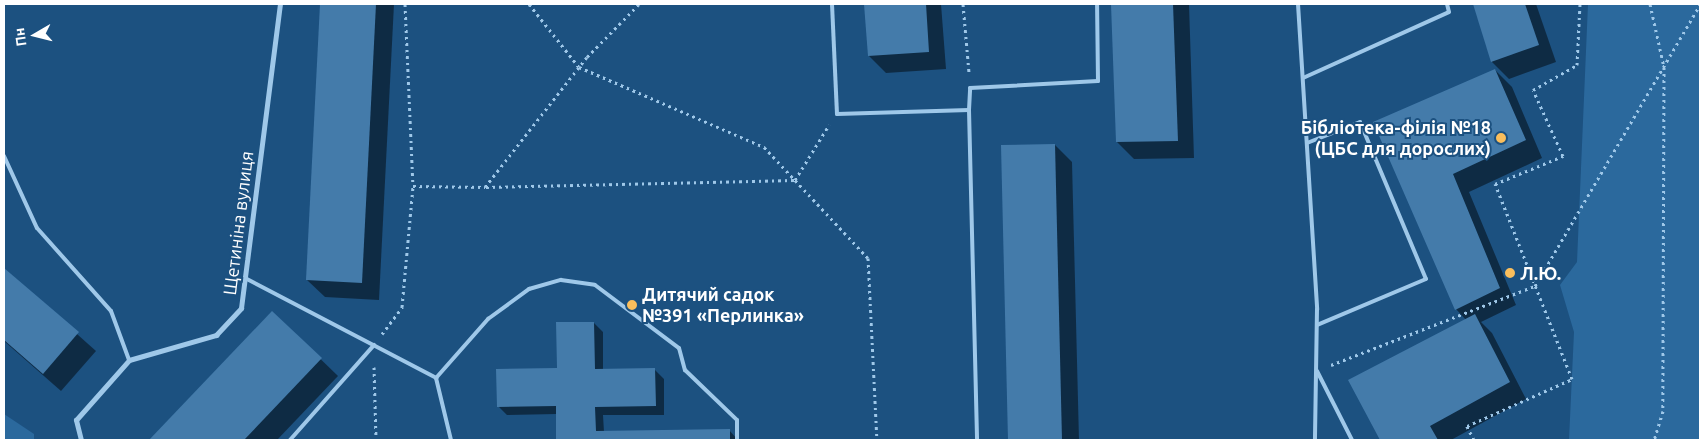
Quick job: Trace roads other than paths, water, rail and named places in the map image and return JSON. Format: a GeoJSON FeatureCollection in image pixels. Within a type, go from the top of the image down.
{"type":"FeatureCollection","features":[{"type":"Feature","properties":{"kind":"street","name":"Щетиніна вулиця"},"geometry":{"type":"LineString","coordinates":[[129,360],[216,335],[241,308],[280,4]]}},
{"type":"Feature","properties":{"kind":"street"},"geometry":{"type":"LineString","coordinates":[[81,440],[76,420],[129,360]]}},
{"type":"Feature","properties":{"kind":"lane"},"geometry":{"type":"LineString","coordinates":[[832,4],[837,114],[969,110]]}},
{"type":"Feature","properties":{"kind":"lane"},"geometry":{"type":"LineString","coordinates":[[977,440],[970,88],[1098,81],[1097,4]]}},
{"type":"Feature","properties":{"kind":"lane"},"geometry":{"type":"LineString","coordinates":[[1298,4],[1317,325],[1315,440]]}},
{"type":"Feature","properties":{"kind":"lane"},"geometry":{"type":"LineString","coordinates":[[1303,78],[1449,12],[1447,4]]}},
{"type":"Feature","properties":{"kind":"lane"},"geometry":{"type":"LineString","coordinates":[[1307,143],[1360,122],[1426,279],[1317,325]]}},
{"type":"Feature","properties":{"kind":"lane"},"geometry":{"type":"LineString","coordinates":[[4,156],[37,228],[111,311],[129,360]]}},
{"type":"Feature","properties":{"kind":"lane"},"geometry":{"type":"LineString","coordinates":[[245,278],[436,378],[451,440]]}},
{"type":"Feature","properties":{"kind":"lane"},"geometry":{"type":"LineString","coordinates":[[436,378],[488,319],[529,289],[561,280],[595,285],[679,348],[685,370],[737,420],[737,440]]}},
{"type":"Feature","properties":{"kind":"lane"},"geometry":{"type":"LineString","coordinates":[[290,440],[374,346]]}},
{"type":"Feature","properties":{"kind":"lane"},"geometry":{"type":"LineString","coordinates":[[1316,370],[1352,440]]}},
{"type":"Feature","properties":{"kind":"place","name":"Бібліотека-філія №18 (ЦБС для дорослих)"},"geometry":{"type":"Point","coordinates":[1501,138]}},
{"type":"Feature","properties":{"kind":"place","name":"Л.Ю."},"geometry":{"type":"Point","coordinates":[1510,273]}},
{"type":"Feature","properties":{"kind":"place","name":"Дитячий садок №391 «Перлинка»"},"geometry":{"type":"Point","coordinates":[632,305]}}]}
